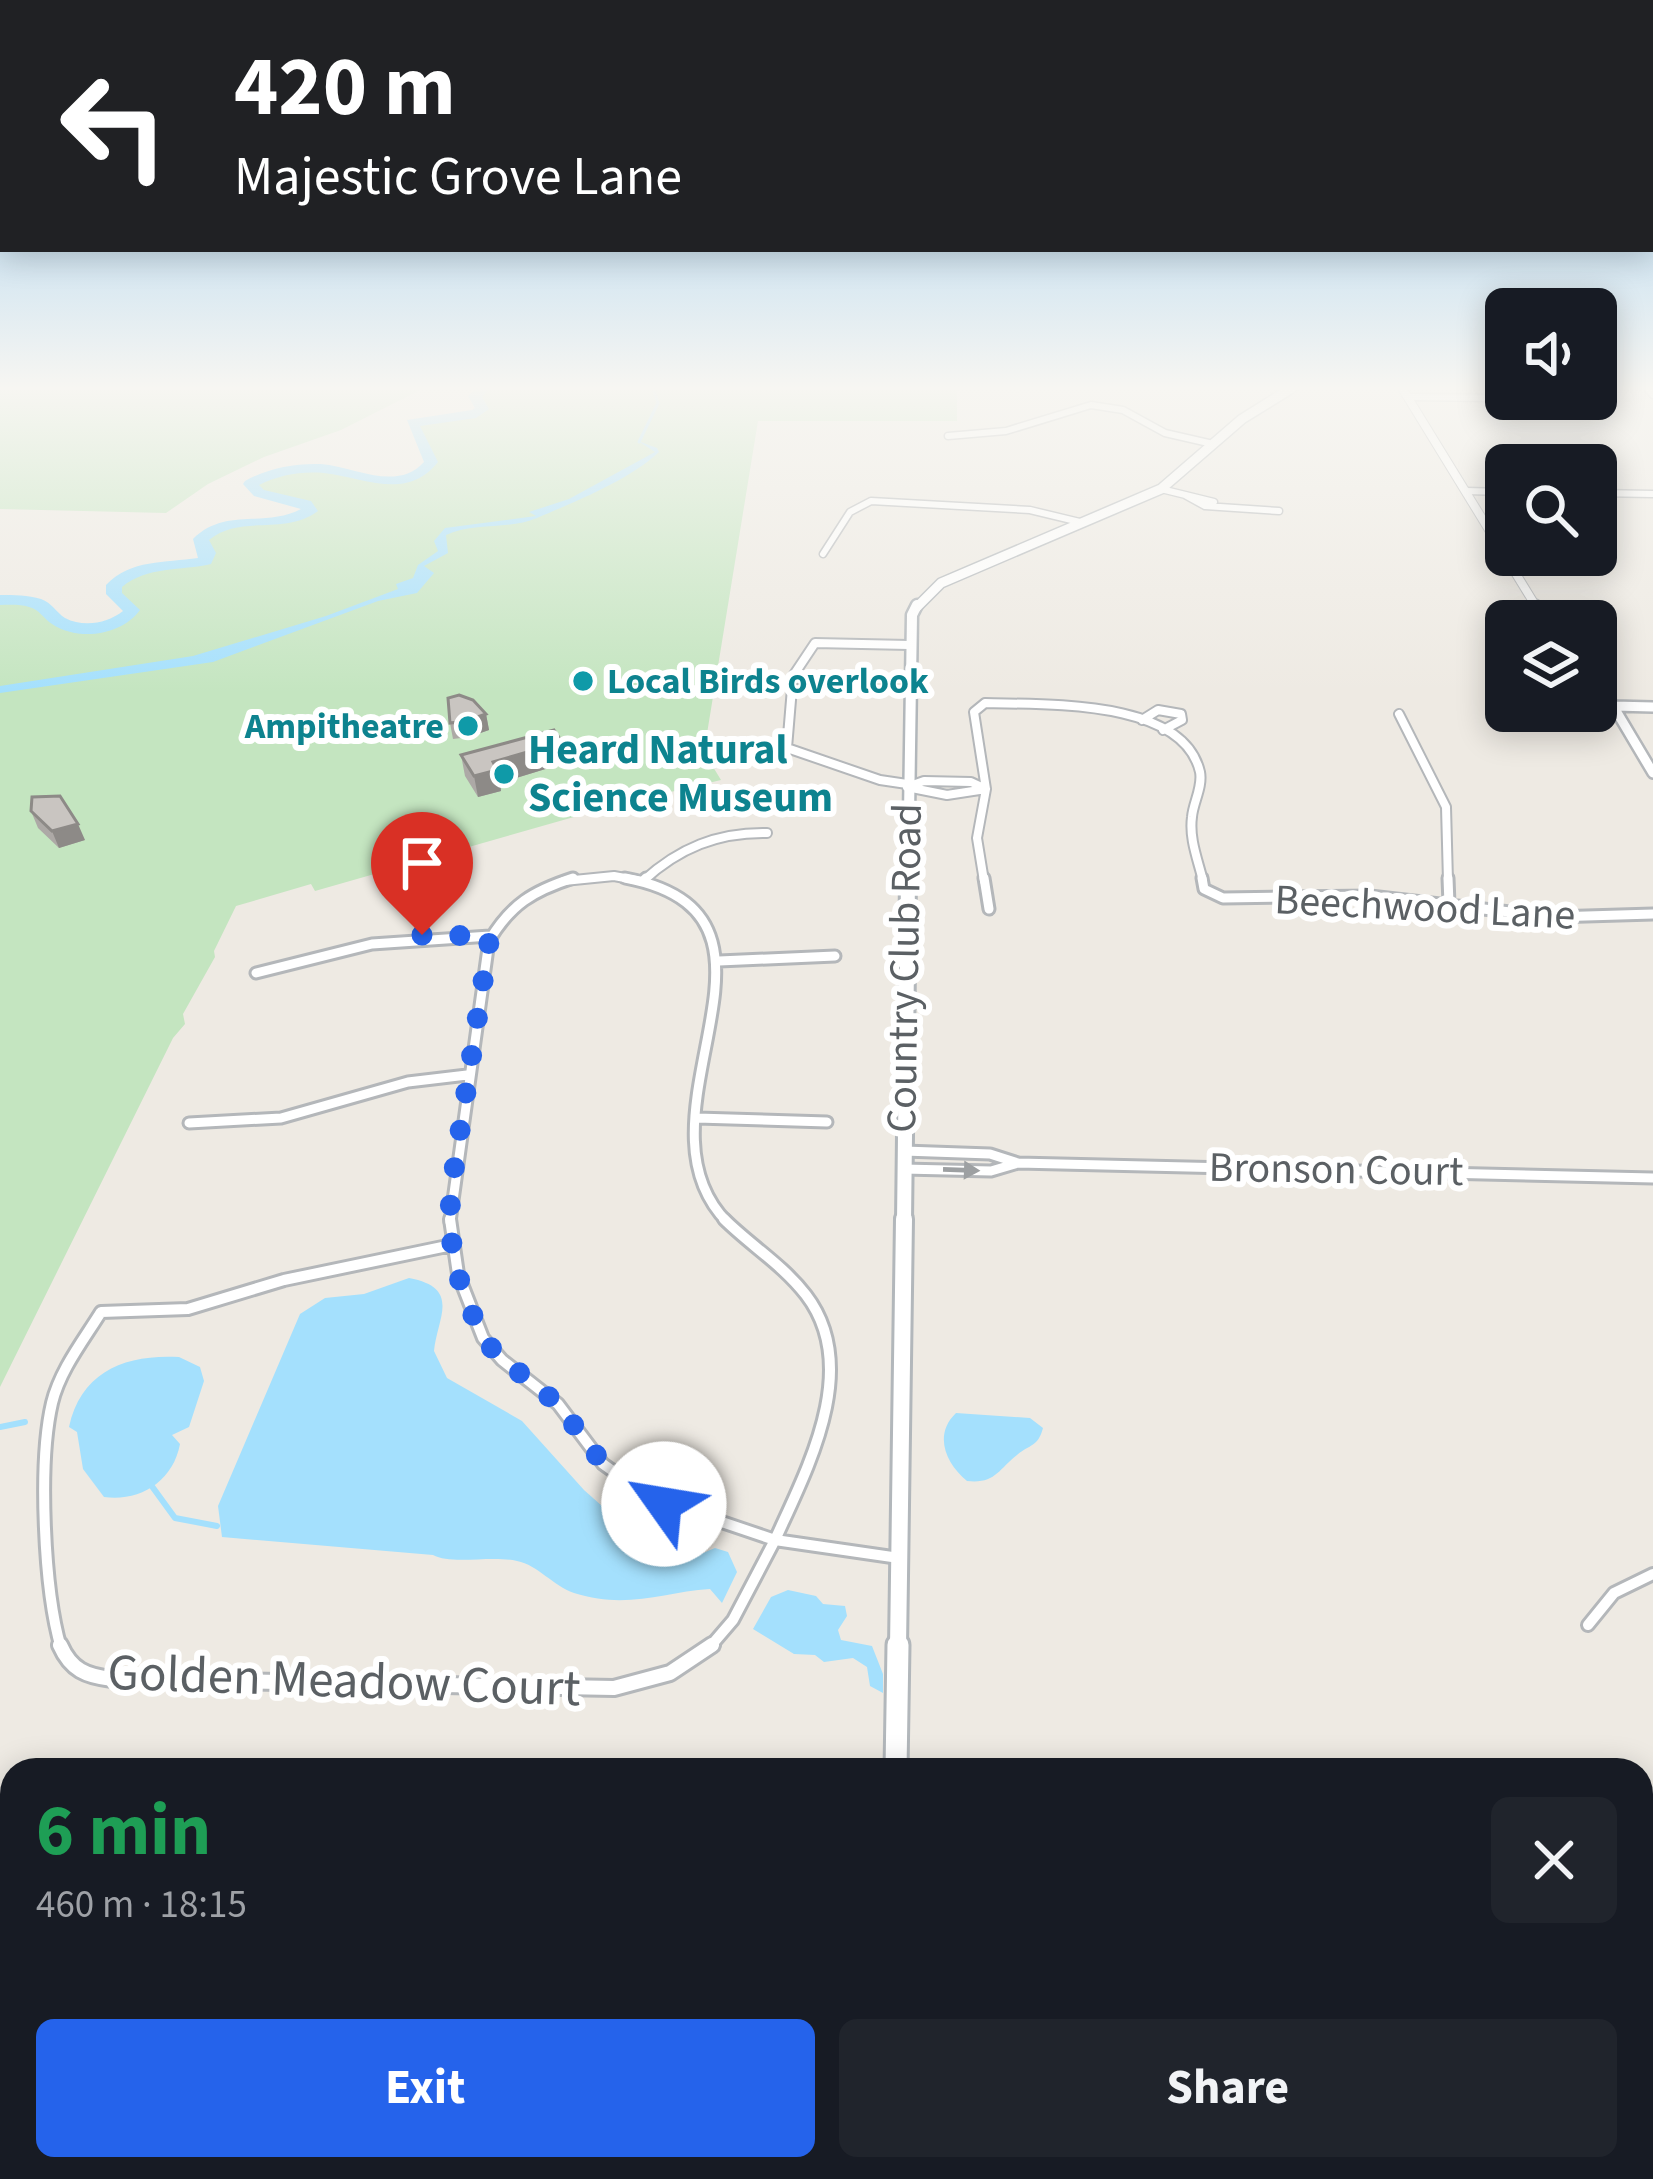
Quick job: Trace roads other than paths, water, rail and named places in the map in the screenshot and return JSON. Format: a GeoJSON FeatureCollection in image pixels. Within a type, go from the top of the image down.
{"type":"FeatureCollection","features":[{"type":"Feature","properties":{"kind":"main road","name":"Country Club Road"},"geometry":{"type":"LineString","coordinates":[[896,1758],[912,615],[921,598],[941,583],[1159,490]]}},
{"type":"Feature","properties":{"kind":"street"},"geometry":{"type":"LineString","coordinates":[[1164,490],[1205,506],[1279,511]]}},
{"type":"Feature","properties":{"kind":"street"},"geometry":{"type":"LineString","coordinates":[[1466,491],[1485,491]]}},
{"type":"Feature","properties":{"kind":"street"},"geometry":{"type":"LineString","coordinates":[[1466,491],[1532,600]]}},
{"type":"Feature","properties":{"kind":"street"},"geometry":{"type":"LineString","coordinates":[[1617,493],[1653,494]]}},
{"type":"Feature","properties":{"kind":"street"},"geometry":{"type":"LineString","coordinates":[[823,554],[850,512],[875,500],[1030,511],[1084,523]]}},
{"type":"Feature","properties":{"kind":"street"},"geometry":{"type":"LineString","coordinates":[[788,748],[795,669],[803,652],[815,643],[909,645]]}},
{"type":"Feature","properties":{"kind":"street","name":"Beechwood Lane"},"geometry":{"type":"LineString","coordinates":[[986,789],[975,722],[979,704],[1098,708],[1142,720],[1188,748],[1199,769],[1192,844],[1204,889],[1211,894],[1258,899],[1370,896],[1553,917],[1653,914]]}},
{"type":"Feature","properties":{"kind":"street"},"geometry":{"type":"LineString","coordinates":[[1617,706],[1653,707]]}},
{"type":"Feature","properties":{"kind":"street"},"geometry":{"type":"LineString","coordinates":[[1142,720],[1158,710],[1180,714],[1182,720],[1163,730]]}},
{"type":"Feature","properties":{"kind":"street"},"geometry":{"type":"LineString","coordinates":[[1617,711],[1653,772]]}},
{"type":"Feature","properties":{"kind":"street"},"geometry":{"type":"LineString","coordinates":[[1399,715],[1446,808],[1449,904]]}},
{"type":"Feature","properties":{"kind":"street"},"geometry":{"type":"LineString","coordinates":[[710,763],[788,748],[923,794],[972,794],[986,789]]}},
{"type":"Feature","properties":{"kind":"street"},"geometry":{"type":"LineString","coordinates":[[986,789],[976,838],[989,909]]}},
{"type":"Feature","properties":{"kind":"street"},"geometry":{"type":"LineString","coordinates":[[644,881],[670,857],[696,844],[739,833],[766,833]]}},
{"type":"Feature","properties":{"kind":"street"},"geometry":{"type":"LineString","coordinates":[[835,956],[719,962],[713,935],[699,914],[674,894],[644,881],[600,876],[554,884],[514,903],[490,936],[450,1196],[452,1246],[470,1311],[489,1347],[558,1404],[603,1464],[664,1504],[773,1540],[899,1558]]}},
{"type":"Feature","properties":{"kind":"street"},"geometry":{"type":"LineString","coordinates":[[256,973],[386,939],[490,936]]}},
{"type":"Feature","properties":{"kind":"street","name":"Golden Meadow Court"},"geometry":{"type":"LineString","coordinates":[[452,1246],[284,1280],[188,1309],[101,1312],[60,1381],[46,1439],[56,1632],[66,1660],[88,1674],[256,1682],[627,1687],[669,1674],[719,1638],[748,1599],[830,1389],[829,1348],[817,1311],[797,1281],[725,1221],[706,1197],[694,1163],[719,962]]}},
{"type":"Feature","properties":{"kind":"street"},"geometry":{"type":"LineString","coordinates":[[189,1123],[292,1117],[394,1085],[467,1076]]}},
{"type":"Feature","properties":{"kind":"street"},"geometry":{"type":"LineString","coordinates":[[697,1118],[827,1122]]}},
{"type":"Feature","properties":{"kind":"street","name":"Bronson Court"},"geometry":{"type":"LineString","coordinates":[[903,1151],[990,1154],[1018,1163],[1653,1178]]}},
{"type":"Feature","properties":{"kind":"street","name":"Bronson Court"},"geometry":{"type":"LineString","coordinates":[[903,1169],[991,1171],[1018,1163]]}},
{"type":"Feature","properties":{"kind":"street"},"geometry":{"type":"LineString","coordinates":[[1588,1625],[1614,1593],[1653,1574]]}},
{"type":"Feature","properties":{"kind":"water"},"geometry":{"type":"Polygon","coordinates":[[[586,490],[601,490],[526,522],[446,535],[448,553],[424,566],[434,573],[417,593],[378,601],[213,662],[0,693],[0,686],[193,656],[326,616],[398,589],[396,584],[413,578],[418,565],[438,551],[434,541],[445,528],[536,516],[529,512],[586,490]]]}},
{"type":"Feature","properties":{"kind":"water"},"geometry":{"type":"Polygon","coordinates":[[[409,1278],[436,1289],[441,1297],[434,1351],[447,1378],[522,1421],[584,1490],[638,1538],[666,1539],[703,1553],[715,1548],[728,1552],[737,1572],[722,1603],[710,1589],[628,1600],[593,1598],[566,1590],[525,1563],[507,1559],[450,1559],[222,1537],[218,1506],[300,1314],[325,1298],[364,1294],[409,1278]]]}},
{"type":"Feature","properties":{"kind":"water"},"geometry":{"type":"Polygon","coordinates":[[[179,1357],[200,1367],[204,1381],[189,1427],[172,1435],[180,1444],[170,1469],[142,1492],[104,1497],[83,1469],[77,1432],[69,1427],[75,1408],[95,1379],[109,1370],[141,1359],[179,1357]]]}},
{"type":"Feature","properties":{"kind":"water"},"geometry":{"type":"Polygon","coordinates":[[[956,1413],[1030,1418],[1043,1428],[1036,1442],[995,1475],[967,1481],[945,1449],[945,1431],[956,1413]]]}},
{"type":"Feature","properties":{"kind":"water"},"geometry":{"type":"Polygon","coordinates":[[[788,1590],[816,1596],[823,1604],[845,1606],[847,1616],[838,1630],[841,1640],[872,1646],[883,1674],[883,1693],[870,1686],[867,1667],[853,1658],[824,1662],[815,1655],[794,1654],[753,1629],[771,1597],[788,1590]]]}},
{"type":"Feature","properties":{"kind":"waterway"},"geometry":{"type":"LineString","coordinates":[[0,600],[39,604],[58,620],[79,627],[119,622],[132,610],[114,594],[114,585],[124,577],[146,568],[205,561],[208,553],[201,539],[225,524],[284,521],[310,511],[306,504],[256,490]]}},
{"type":"Feature","properties":{"kind":"waterway"},"geometry":{"type":"LineString","coordinates":[[0,1427],[25,1422]]}},
{"type":"Feature","properties":{"kind":"waterway"},"geometry":{"type":"LineString","coordinates":[[151,1485],[175,1518],[217,1526]]}},
{"type":"Feature","properties":{"kind":"place","name":"Local Birds overlook"},"geometry":{"type":"Point","coordinates":[583,681]}},
{"type":"Feature","properties":{"kind":"place","name":"Ampitheatre"},"geometry":{"type":"Point","coordinates":[468,726]}},
{"type":"Feature","properties":{"kind":"place","name":"Heard Natural Science Museum"},"geometry":{"type":"Point","coordinates":[504,774]}}]}
